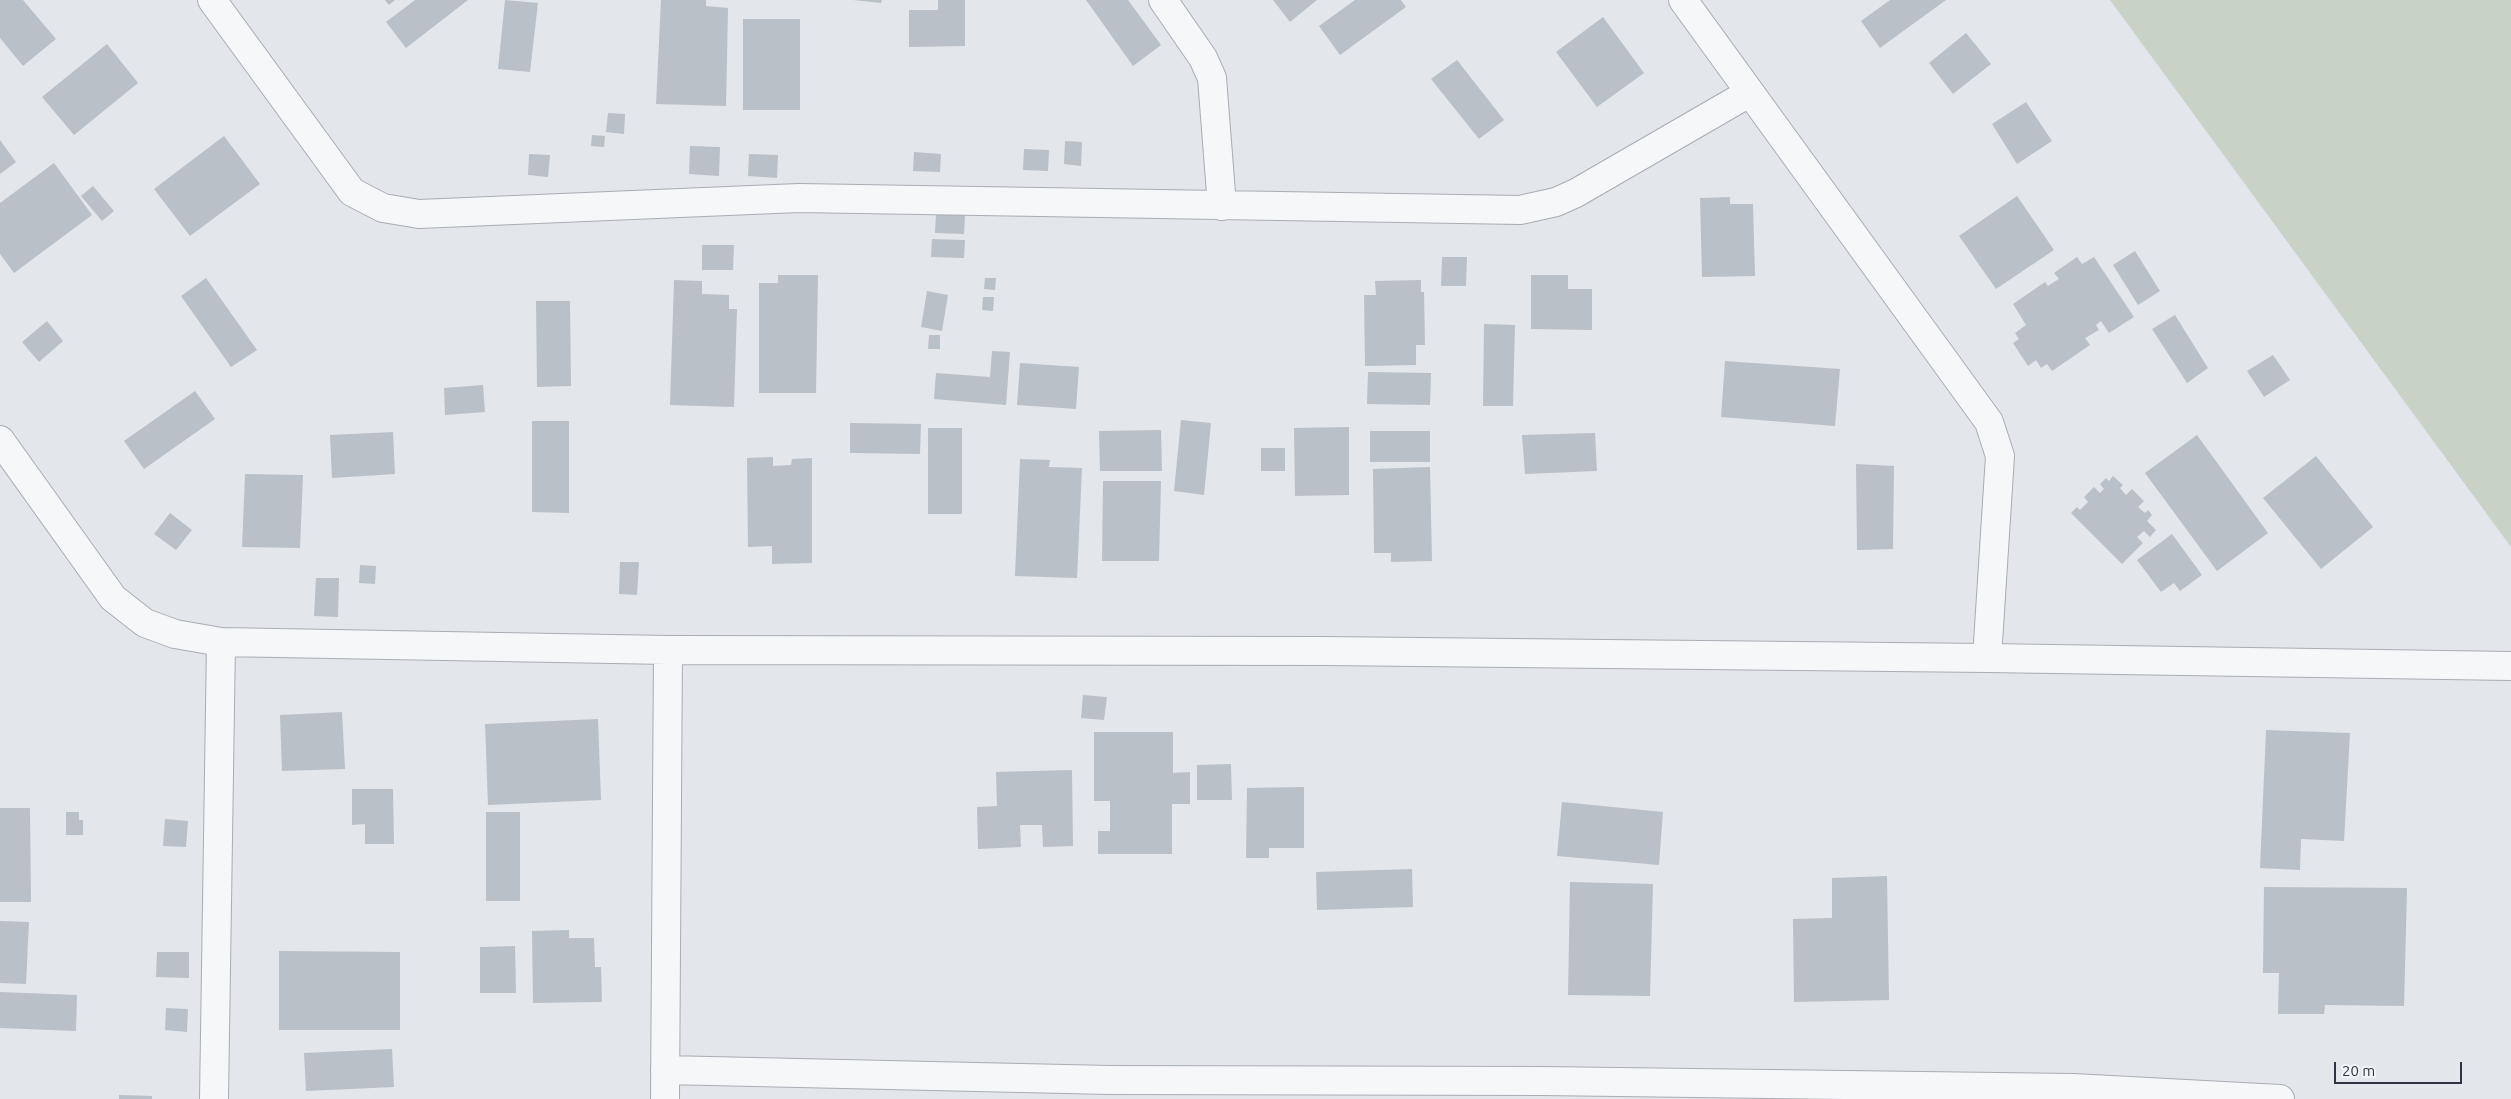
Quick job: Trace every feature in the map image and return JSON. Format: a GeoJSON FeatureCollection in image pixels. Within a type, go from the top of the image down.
{"type":"FeatureCollection","features":[{"type":"Feature","properties":{"kind":"street"},"geometry":{"type":"LineString","coordinates":[[212,0],[352,192],[383,208],[418,214],[799,198],[1520,210],[1556,202],[1576,194],[1749,93]]}},
{"type":"Feature","properties":{"kind":"street"},"geometry":{"type":"LineString","coordinates":[[1163,0],[1203,58],[1212,78],[1222,206]]}},
{"type":"Feature","properties":{"kind":"street"},"geometry":{"type":"LineString","coordinates":[[1683,0],[1989,422],[2000,456],[1987,658]]}},
{"type":"Feature","properties":{"kind":"street"},"geometry":{"type":"LineString","coordinates":[[0,440],[113,598],[145,623],[175,634],[221,642],[668,650],[1323,651],[2511,666]]}},
{"type":"Feature","properties":{"kind":"street"},"geometry":{"type":"LineString","coordinates":[[214,1099],[221,642]]}},
{"type":"Feature","properties":{"kind":"street"},"geometry":{"type":"LineString","coordinates":[[665,1099],[668,650]]}},
{"type":"Feature","properties":{"kind":"street"},"geometry":{"type":"LineString","coordinates":[[666,1070],[1110,1089],[1864,1093],[2073,1088],[2280,1099]]}},
{"type":"Feature","properties":{"kind":"green space"},"geometry":{"type":"Polygon","coordinates":[[[2110,0],[2511,0],[2511,547],[2110,0]]]}},
{"type":"Feature","properties":{"kind":"building"},"geometry":{"type":"Polygon","coordinates":[[[0,0],[23,0],[56,39],[23,66],[0,38],[0,0]]]}},
{"type":"Feature","properties":{"kind":"building"},"geometry":{"type":"Polygon","coordinates":[[[385,0],[395,0],[389,5],[385,0]]]}},
{"type":"Feature","properties":{"kind":"building"},"geometry":{"type":"Polygon","coordinates":[[[415,0],[468,0],[406,48],[386,22],[415,0]]]}},
{"type":"Feature","properties":{"kind":"building"},"geometry":{"type":"Polygon","coordinates":[[[505,0],[538,3],[530,72],[498,69],[505,0]]]}},
{"type":"Feature","properties":{"kind":"building"},"geometry":{"type":"Polygon","coordinates":[[[661,0],[706,0],[706,6],[728,8],[726,106],[656,104],[661,0]]]}},
{"type":"Feature","properties":{"kind":"building"},"geometry":{"type":"Polygon","coordinates":[[[853,0],[882,0],[881,3],[853,0]]]}},
{"type":"Feature","properties":{"kind":"building"},"geometry":{"type":"Polygon","coordinates":[[[938,0],[965,0],[965,46],[909,47],[909,10],[938,10],[938,0]]]}},
{"type":"Feature","properties":{"kind":"building"},"geometry":{"type":"Polygon","coordinates":[[[1086,0],[1128,0],[1161,45],[1133,66],[1086,0]]]}},
{"type":"Feature","properties":{"kind":"building"},"geometry":{"type":"Polygon","coordinates":[[[1273,0],[1317,0],[1290,22],[1273,0]]]}},
{"type":"Feature","properties":{"kind":"building"},"geometry":{"type":"Polygon","coordinates":[[[1355,0],[1401,0],[1406,7],[1340,55],[1319,26],[1355,0]]]}},
{"type":"Feature","properties":{"kind":"building"},"geometry":{"type":"Polygon","coordinates":[[[1890,0],[1946,0],[1880,48],[1861,21],[1890,0]]]}},
{"type":"Feature","properties":{"kind":"building"},"geometry":{"type":"Polygon","coordinates":[[[1603,17],[1644,73],[1597,107],[1556,52],[1603,17]]]}},
{"type":"Feature","properties":{"kind":"building"},"geometry":{"type":"Polygon","coordinates":[[[743,19],[800,19],[800,110],[743,110],[743,19]]]}},
{"type":"Feature","properties":{"kind":"building"},"geometry":{"type":"Polygon","coordinates":[[[1966,33],[1991,64],[1953,94],[1929,63],[1966,33]]]}},
{"type":"Feature","properties":{"kind":"building"},"geometry":{"type":"Polygon","coordinates":[[[107,44],[138,83],[74,135],[42,97],[107,44]]]}},
{"type":"Feature","properties":{"kind":"building"},"geometry":{"type":"Polygon","coordinates":[[[1457,60],[1504,120],[1479,139],[1431,79],[1457,60]]]}},
{"type":"Feature","properties":{"kind":"building"},"geometry":{"type":"Polygon","coordinates":[[[2026,102],[2052,141],[2017,164],[1992,124],[2026,102]]]}},
{"type":"Feature","properties":{"kind":"building"},"geometry":{"type":"Polygon","coordinates":[[[608,113],[625,114],[624,134],[606,132],[608,113]]]}},
{"type":"Feature","properties":{"kind":"building"},"geometry":{"type":"Polygon","coordinates":[[[592,135],[605,136],[604,147],[591,146],[592,135]]]}},
{"type":"Feature","properties":{"kind":"building"},"geometry":{"type":"Polygon","coordinates":[[[224,136],[260,184],[190,236],[154,189],[224,136]]]}},
{"type":"Feature","properties":{"kind":"building"},"geometry":{"type":"Polygon","coordinates":[[[0,140],[16,162],[0,174],[0,140]]]}},
{"type":"Feature","properties":{"kind":"building"},"geometry":{"type":"Polygon","coordinates":[[[1065,141],[1082,142],[1081,166],[1064,164],[1065,141]]]}},
{"type":"Feature","properties":{"kind":"building"},"geometry":{"type":"Polygon","coordinates":[[[690,146],[720,147],[719,176],[689,174],[690,146]]]}},
{"type":"Feature","properties":{"kind":"building"},"geometry":{"type":"Polygon","coordinates":[[[1024,149],[1049,150],[1048,171],[1023,170],[1024,149]]]}},
{"type":"Feature","properties":{"kind":"building"},"geometry":{"type":"Polygon","coordinates":[[[914,152],[941,154],[940,172],[913,171],[914,152]]]}},
{"type":"Feature","properties":{"kind":"building"},"geometry":{"type":"Polygon","coordinates":[[[529,154],[550,155],[548,177],[528,175],[529,154]]]}},
{"type":"Feature","properties":{"kind":"building"},"geometry":{"type":"Polygon","coordinates":[[[749,154],[778,155],[777,178],[748,176],[749,154]]]}},
{"type":"Feature","properties":{"kind":"building"},"geometry":{"type":"Polygon","coordinates":[[[54,163],[92,215],[14,273],[0,254],[0,203],[54,163]]]}},
{"type":"Feature","properties":{"kind":"building"},"geometry":{"type":"Polygon","coordinates":[[[93,186],[114,211],[102,221],[81,196],[93,186]]]}},
{"type":"Feature","properties":{"kind":"building"},"geometry":{"type":"Polygon","coordinates":[[[2017,196],[2054,250],[1996,289],[1959,236],[2017,196]]]}},
{"type":"Feature","properties":{"kind":"building"},"geometry":{"type":"Polygon","coordinates":[[[1730,197],[1730,204],[1753,204],[1755,276],[1702,277],[1700,198],[1730,197]]]}},
{"type":"Feature","properties":{"kind":"building"},"geometry":{"type":"Polygon","coordinates":[[[936,214],[965,215],[964,234],[935,233],[936,214]]]}},
{"type":"Feature","properties":{"kind":"building"},"geometry":{"type":"Polygon","coordinates":[[[932,239],[965,240],[964,258],[931,257],[932,239]]]}},
{"type":"Feature","properties":{"kind":"building"},"geometry":{"type":"Polygon","coordinates":[[[702,245],[734,245],[733,270],[702,270],[702,245]]]}},
{"type":"Feature","properties":{"kind":"building"},"geometry":{"type":"Polygon","coordinates":[[[2135,251],[2160,291],[2138,305],[2113,265],[2135,251]]]}},
{"type":"Feature","properties":{"kind":"building"},"geometry":{"type":"Polygon","coordinates":[[[1442,257],[1467,257],[1466,286],[1441,286],[1442,257]]]}},
{"type":"Feature","properties":{"kind":"building"},"geometry":{"type":"Polygon","coordinates":[[[2077,257],[2082,264],[2094,257],[2134,317],[2109,333],[2101,321],[2096,325],[2099,330],[2085,338],[2090,345],[2052,371],[2047,364],[2041,368],[2036,360],[2028,366],[2013,343],[2019,339],[2015,333],[2026,325],[2013,304],[2045,282],[2048,286],[2059,279],[2054,273],[2077,257]]]}},
{"type":"Feature","properties":{"kind":"building"},"geometry":{"type":"Polygon","coordinates":[[[778,275],[818,275],[816,393],[759,393],[759,283],[778,283],[778,275]]]}},
{"type":"Feature","properties":{"kind":"building"},"geometry":{"type":"Polygon","coordinates":[[[1531,275],[1568,275],[1568,289],[1592,289],[1592,330],[1531,329],[1531,275]]]}},
{"type":"Feature","properties":{"kind":"building"},"geometry":{"type":"Polygon","coordinates":[[[206,278],[257,350],[231,367],[181,296],[206,278]]]}},
{"type":"Feature","properties":{"kind":"building"},"geometry":{"type":"Polygon","coordinates":[[[985,278],[996,278],[995,290],[984,289],[985,278]]]}},
{"type":"Feature","properties":{"kind":"building"},"geometry":{"type":"Polygon","coordinates":[[[674,280],[702,281],[702,294],[729,295],[729,309],[737,309],[734,407],[670,405],[674,280]]]}},
{"type":"Feature","properties":{"kind":"building"},"geometry":{"type":"Polygon","coordinates":[[[1421,280],[1421,292],[1424,292],[1425,345],[1416,345],[1416,365],[1365,366],[1364,295],[1376,295],[1375,281],[1421,280]]]}},
{"type":"Feature","properties":{"kind":"building"},"geometry":{"type":"Polygon","coordinates":[[[927,291],[948,295],[942,331],[921,327],[927,291]]]}},
{"type":"Feature","properties":{"kind":"building"},"geometry":{"type":"Polygon","coordinates":[[[983,297],[994,297],[993,311],[982,310],[983,297]]]}},
{"type":"Feature","properties":{"kind":"building"},"geometry":{"type":"Polygon","coordinates":[[[536,301],[570,301],[571,386],[537,387],[536,301]]]}},
{"type":"Feature","properties":{"kind":"building"},"geometry":{"type":"Polygon","coordinates":[[[2175,315],[2208,368],[2187,383],[2152,329],[2175,315]]]}},
{"type":"Feature","properties":{"kind":"building"},"geometry":{"type":"Polygon","coordinates":[[[47,321],[63,341],[39,362],[22,342],[47,321]]]}},
{"type":"Feature","properties":{"kind":"building"},"geometry":{"type":"Polygon","coordinates":[[[1484,324],[1515,325],[1513,406],[1483,406],[1484,324]]]}},
{"type":"Feature","properties":{"kind":"building"},"geometry":{"type":"Polygon","coordinates":[[[929,335],[940,335],[940,349],[928,349],[929,335]]]}},
{"type":"Feature","properties":{"kind":"building"},"geometry":{"type":"Polygon","coordinates":[[[992,351],[1010,352],[1006,405],[934,399],[936,373],[990,377],[992,351]]]}},
{"type":"Feature","properties":{"kind":"building"},"geometry":{"type":"Polygon","coordinates":[[[2273,355],[2290,380],[2264,397],[2247,371],[2273,355]]]}},
{"type":"Feature","properties":{"kind":"building"},"geometry":{"type":"Polygon","coordinates":[[[1725,361],[1840,369],[1835,426],[1721,417],[1725,361]]]}},
{"type":"Feature","properties":{"kind":"building"},"geometry":{"type":"Polygon","coordinates":[[[1020,363],[1079,367],[1076,409],[1017,405],[1020,363]]]}},
{"type":"Feature","properties":{"kind":"building"},"geometry":{"type":"Polygon","coordinates":[[[1368,372],[1431,373],[1430,405],[1367,404],[1368,372]]]}},
{"type":"Feature","properties":{"kind":"building"},"geometry":{"type":"Polygon","coordinates":[[[483,385],[485,412],[445,415],[444,388],[483,385]]]}},
{"type":"Feature","properties":{"kind":"building"},"geometry":{"type":"Polygon","coordinates":[[[195,391],[215,419],[144,469],[124,441],[195,391]]]}},
{"type":"Feature","properties":{"kind":"building"},"geometry":{"type":"Polygon","coordinates":[[[1181,420],[1211,423],[1204,495],[1174,491],[1181,420]]]}},
{"type":"Feature","properties":{"kind":"building"},"geometry":{"type":"Polygon","coordinates":[[[532,421],[569,421],[569,513],[532,512],[532,421]]]}},
{"type":"Feature","properties":{"kind":"building"},"geometry":{"type":"Polygon","coordinates":[[[850,423],[921,424],[920,454],[850,453],[850,423]]]}},
{"type":"Feature","properties":{"kind":"building"},"geometry":{"type":"Polygon","coordinates":[[[1349,427],[1349,495],[1295,496],[1294,428],[1349,427]]]}},
{"type":"Feature","properties":{"kind":"building"},"geometry":{"type":"Polygon","coordinates":[[[928,428],[962,428],[962,514],[928,514],[928,428]]]}},
{"type":"Feature","properties":{"kind":"building"},"geometry":{"type":"Polygon","coordinates":[[[1161,430],[1162,471],[1100,471],[1099,431],[1161,430]]]}},
{"type":"Feature","properties":{"kind":"building"},"geometry":{"type":"Polygon","coordinates":[[[1370,431],[1430,431],[1430,462],[1370,462],[1370,431]]]}},
{"type":"Feature","properties":{"kind":"building"},"geometry":{"type":"Polygon","coordinates":[[[393,432],[395,474],[332,478],[330,435],[393,432]]]}},
{"type":"Feature","properties":{"kind":"building"},"geometry":{"type":"Polygon","coordinates":[[[1595,433],[1597,471],[1525,474],[1522,435],[1595,433]]]}},
{"type":"Feature","properties":{"kind":"building"},"geometry":{"type":"Polygon","coordinates":[[[2197,435],[2268,533],[2217,571],[2145,473],[2197,435]]]}},
{"type":"Feature","properties":{"kind":"building"},"geometry":{"type":"Polygon","coordinates":[[[1261,448],[1285,448],[1285,471],[1261,471],[1261,448]]]}},
{"type":"Feature","properties":{"kind":"building"},"geometry":{"type":"Polygon","coordinates":[[[2316,456],[2373,527],[2321,569],[2263,498],[2316,456]]]}},
{"type":"Feature","properties":{"kind":"building"},"geometry":{"type":"Polygon","coordinates":[[[773,457],[773,466],[791,465],[792,459],[812,458],[812,563],[772,564],[772,546],[748,547],[747,458],[773,457]]]}},
{"type":"Feature","properties":{"kind":"building"},"geometry":{"type":"Polygon","coordinates":[[[1020,459],[1050,460],[1049,467],[1082,468],[1077,578],[1015,576],[1020,459]]]}},
{"type":"Feature","properties":{"kind":"building"},"geometry":{"type":"Polygon","coordinates":[[[1856,464],[1894,466],[1893,549],[1857,550],[1856,464]]]}},
{"type":"Feature","properties":{"kind":"building"},"geometry":{"type":"Polygon","coordinates":[[[1430,467],[1432,561],[1391,562],[1391,553],[1374,553],[1373,469],[1430,467]]]}},
{"type":"Feature","properties":{"kind":"building"},"geometry":{"type":"Polygon","coordinates":[[[245,474],[303,475],[300,548],[242,547],[245,474]]]}},
{"type":"Feature","properties":{"kind":"building"},"geometry":{"type":"Polygon","coordinates":[[[2113,476],[2123,485],[2120,488],[2126,495],[2132,489],[2144,501],[2138,507],[2145,513],[2148,510],[2152,515],[2147,521],[2156,530],[2150,537],[2144,531],[2137,537],[2143,543],[2122,564],[2071,513],[2077,507],[2080,510],[2088,502],[2084,497],[2094,487],[2100,493],[2104,489],[2100,484],[2106,478],[2109,481],[2113,476]]]}},
{"type":"Feature","properties":{"kind":"building"},"geometry":{"type":"Polygon","coordinates":[[[1103,481],[1161,481],[1159,561],[1102,561],[1103,481]]]}},
{"type":"Feature","properties":{"kind":"building"},"geometry":{"type":"Polygon","coordinates":[[[170,513],[192,530],[176,550],[154,534],[170,513]]]}},
{"type":"Feature","properties":{"kind":"building"},"geometry":{"type":"Polygon","coordinates":[[[2172,534],[2202,575],[2180,591],[2174,583],[2161,592],[2137,560],[2172,534]]]}},
{"type":"Feature","properties":{"kind":"building"},"geometry":{"type":"Polygon","coordinates":[[[620,562],[639,562],[637,595],[619,594],[620,562]]]}},
{"type":"Feature","properties":{"kind":"building"},"geometry":{"type":"Polygon","coordinates":[[[360,565],[376,566],[375,584],[359,583],[360,565]]]}},
{"type":"Feature","properties":{"kind":"building"},"geometry":{"type":"Polygon","coordinates":[[[316,578],[339,578],[338,617],[314,616],[316,578]]]}},
{"type":"Feature","properties":{"kind":"building"},"geometry":{"type":"Polygon","coordinates":[[[1083,695],[1107,697],[1104,720],[1081,718],[1083,695]]]}},
{"type":"Feature","properties":{"kind":"building"},"geometry":{"type":"Polygon","coordinates":[[[342,712],[345,769],[282,771],[280,715],[342,712]]]}},
{"type":"Feature","properties":{"kind":"building"},"geometry":{"type":"Polygon","coordinates":[[[598,719],[601,800],[488,805],[485,724],[598,719]]]}},
{"type":"Feature","properties":{"kind":"building"},"geometry":{"type":"Polygon","coordinates":[[[2266,730],[2350,733],[2344,841],[2301,839],[2300,870],[2260,868],[2266,730]]]}},
{"type":"Feature","properties":{"kind":"building"},"geometry":{"type":"Polygon","coordinates":[[[1094,732],[1173,732],[1173,773],[1190,772],[1190,804],[1172,804],[1172,854],[1098,854],[1098,831],[1110,831],[1110,801],[1094,801],[1094,732]]]}},
{"type":"Feature","properties":{"kind":"building"},"geometry":{"type":"Polygon","coordinates":[[[1231,764],[1232,800],[1197,800],[1197,765],[1231,764]]]}},
{"type":"Feature","properties":{"kind":"building"},"geometry":{"type":"Polygon","coordinates":[[[1072,770],[1073,846],[1043,847],[1042,825],[1020,825],[1021,847],[978,849],[977,807],[997,806],[996,772],[1072,770]]]}},
{"type":"Feature","properties":{"kind":"building"},"geometry":{"type":"Polygon","coordinates":[[[1304,787],[1304,848],[1269,848],[1269,858],[1246,858],[1247,788],[1304,787]]]}},
{"type":"Feature","properties":{"kind":"building"},"geometry":{"type":"Polygon","coordinates":[[[352,789],[393,789],[394,844],[365,844],[365,824],[352,825],[352,789]]]}},
{"type":"Feature","properties":{"kind":"building"},"geometry":{"type":"Polygon","coordinates":[[[1562,802],[1663,812],[1659,865],[1557,856],[1562,802]]]}},
{"type":"Feature","properties":{"kind":"building"},"geometry":{"type":"Polygon","coordinates":[[[0,808],[30,808],[31,902],[0,902],[0,808]]]}},
{"type":"Feature","properties":{"kind":"building"},"geometry":{"type":"Polygon","coordinates":[[[66,812],[79,812],[79,820],[83,820],[83,835],[66,835],[66,812]]]}},
{"type":"Feature","properties":{"kind":"building"},"geometry":{"type":"Polygon","coordinates":[[[486,812],[520,812],[520,901],[486,901],[486,812]]]}},
{"type":"Feature","properties":{"kind":"building"},"geometry":{"type":"Polygon","coordinates":[[[165,819],[188,821],[186,847],[163,846],[165,819]]]}},
{"type":"Feature","properties":{"kind":"building"},"geometry":{"type":"Polygon","coordinates":[[[1412,869],[1413,907],[1317,910],[1316,872],[1412,869]]]}},
{"type":"Feature","properties":{"kind":"building"},"geometry":{"type":"Polygon","coordinates":[[[1887,876],[1889,1000],[1794,1002],[1793,919],[1832,918],[1832,878],[1887,876]]]}},
{"type":"Feature","properties":{"kind":"building"},"geometry":{"type":"Polygon","coordinates":[[[1570,882],[1653,884],[1650,996],[1568,995],[1570,882]]]}},
{"type":"Feature","properties":{"kind":"building"},"geometry":{"type":"Polygon","coordinates":[[[2264,887],[2407,888],[2404,1006],[2325,1005],[2324,1014],[2278,1014],[2279,973],[2263,973],[2264,887]]]}},
{"type":"Feature","properties":{"kind":"building"},"geometry":{"type":"Polygon","coordinates":[[[0,921],[29,922],[26,984],[0,983],[0,921]]]}},
{"type":"Feature","properties":{"kind":"building"},"geometry":{"type":"Polygon","coordinates":[[[569,930],[569,938],[594,938],[595,967],[601,967],[602,1002],[533,1003],[532,931],[569,930]]]}},
{"type":"Feature","properties":{"kind":"building"},"geometry":{"type":"Polygon","coordinates":[[[515,946],[516,993],[480,993],[480,947],[515,946]]]}},
{"type":"Feature","properties":{"kind":"building"},"geometry":{"type":"Polygon","coordinates":[[[279,951],[400,952],[400,1030],[279,1030],[279,951]]]}},
{"type":"Feature","properties":{"kind":"building"},"geometry":{"type":"Polygon","coordinates":[[[157,952],[189,952],[189,978],[156,977],[157,952]]]}},
{"type":"Feature","properties":{"kind":"building"},"geometry":{"type":"Polygon","coordinates":[[[0,992],[77,995],[76,1031],[0,1028],[0,992]]]}},
{"type":"Feature","properties":{"kind":"building"},"geometry":{"type":"Polygon","coordinates":[[[166,1008],[188,1009],[187,1032],[165,1030],[166,1008]]]}},
{"type":"Feature","properties":{"kind":"building"},"geometry":{"type":"Polygon","coordinates":[[[392,1049],[394,1087],[306,1091],[304,1053],[392,1049]]]}},
{"type":"Feature","properties":{"kind":"building"},"geometry":{"type":"Polygon","coordinates":[[[119,1095],[152,1096],[152,1099],[119,1099],[119,1095]]]}}]}
